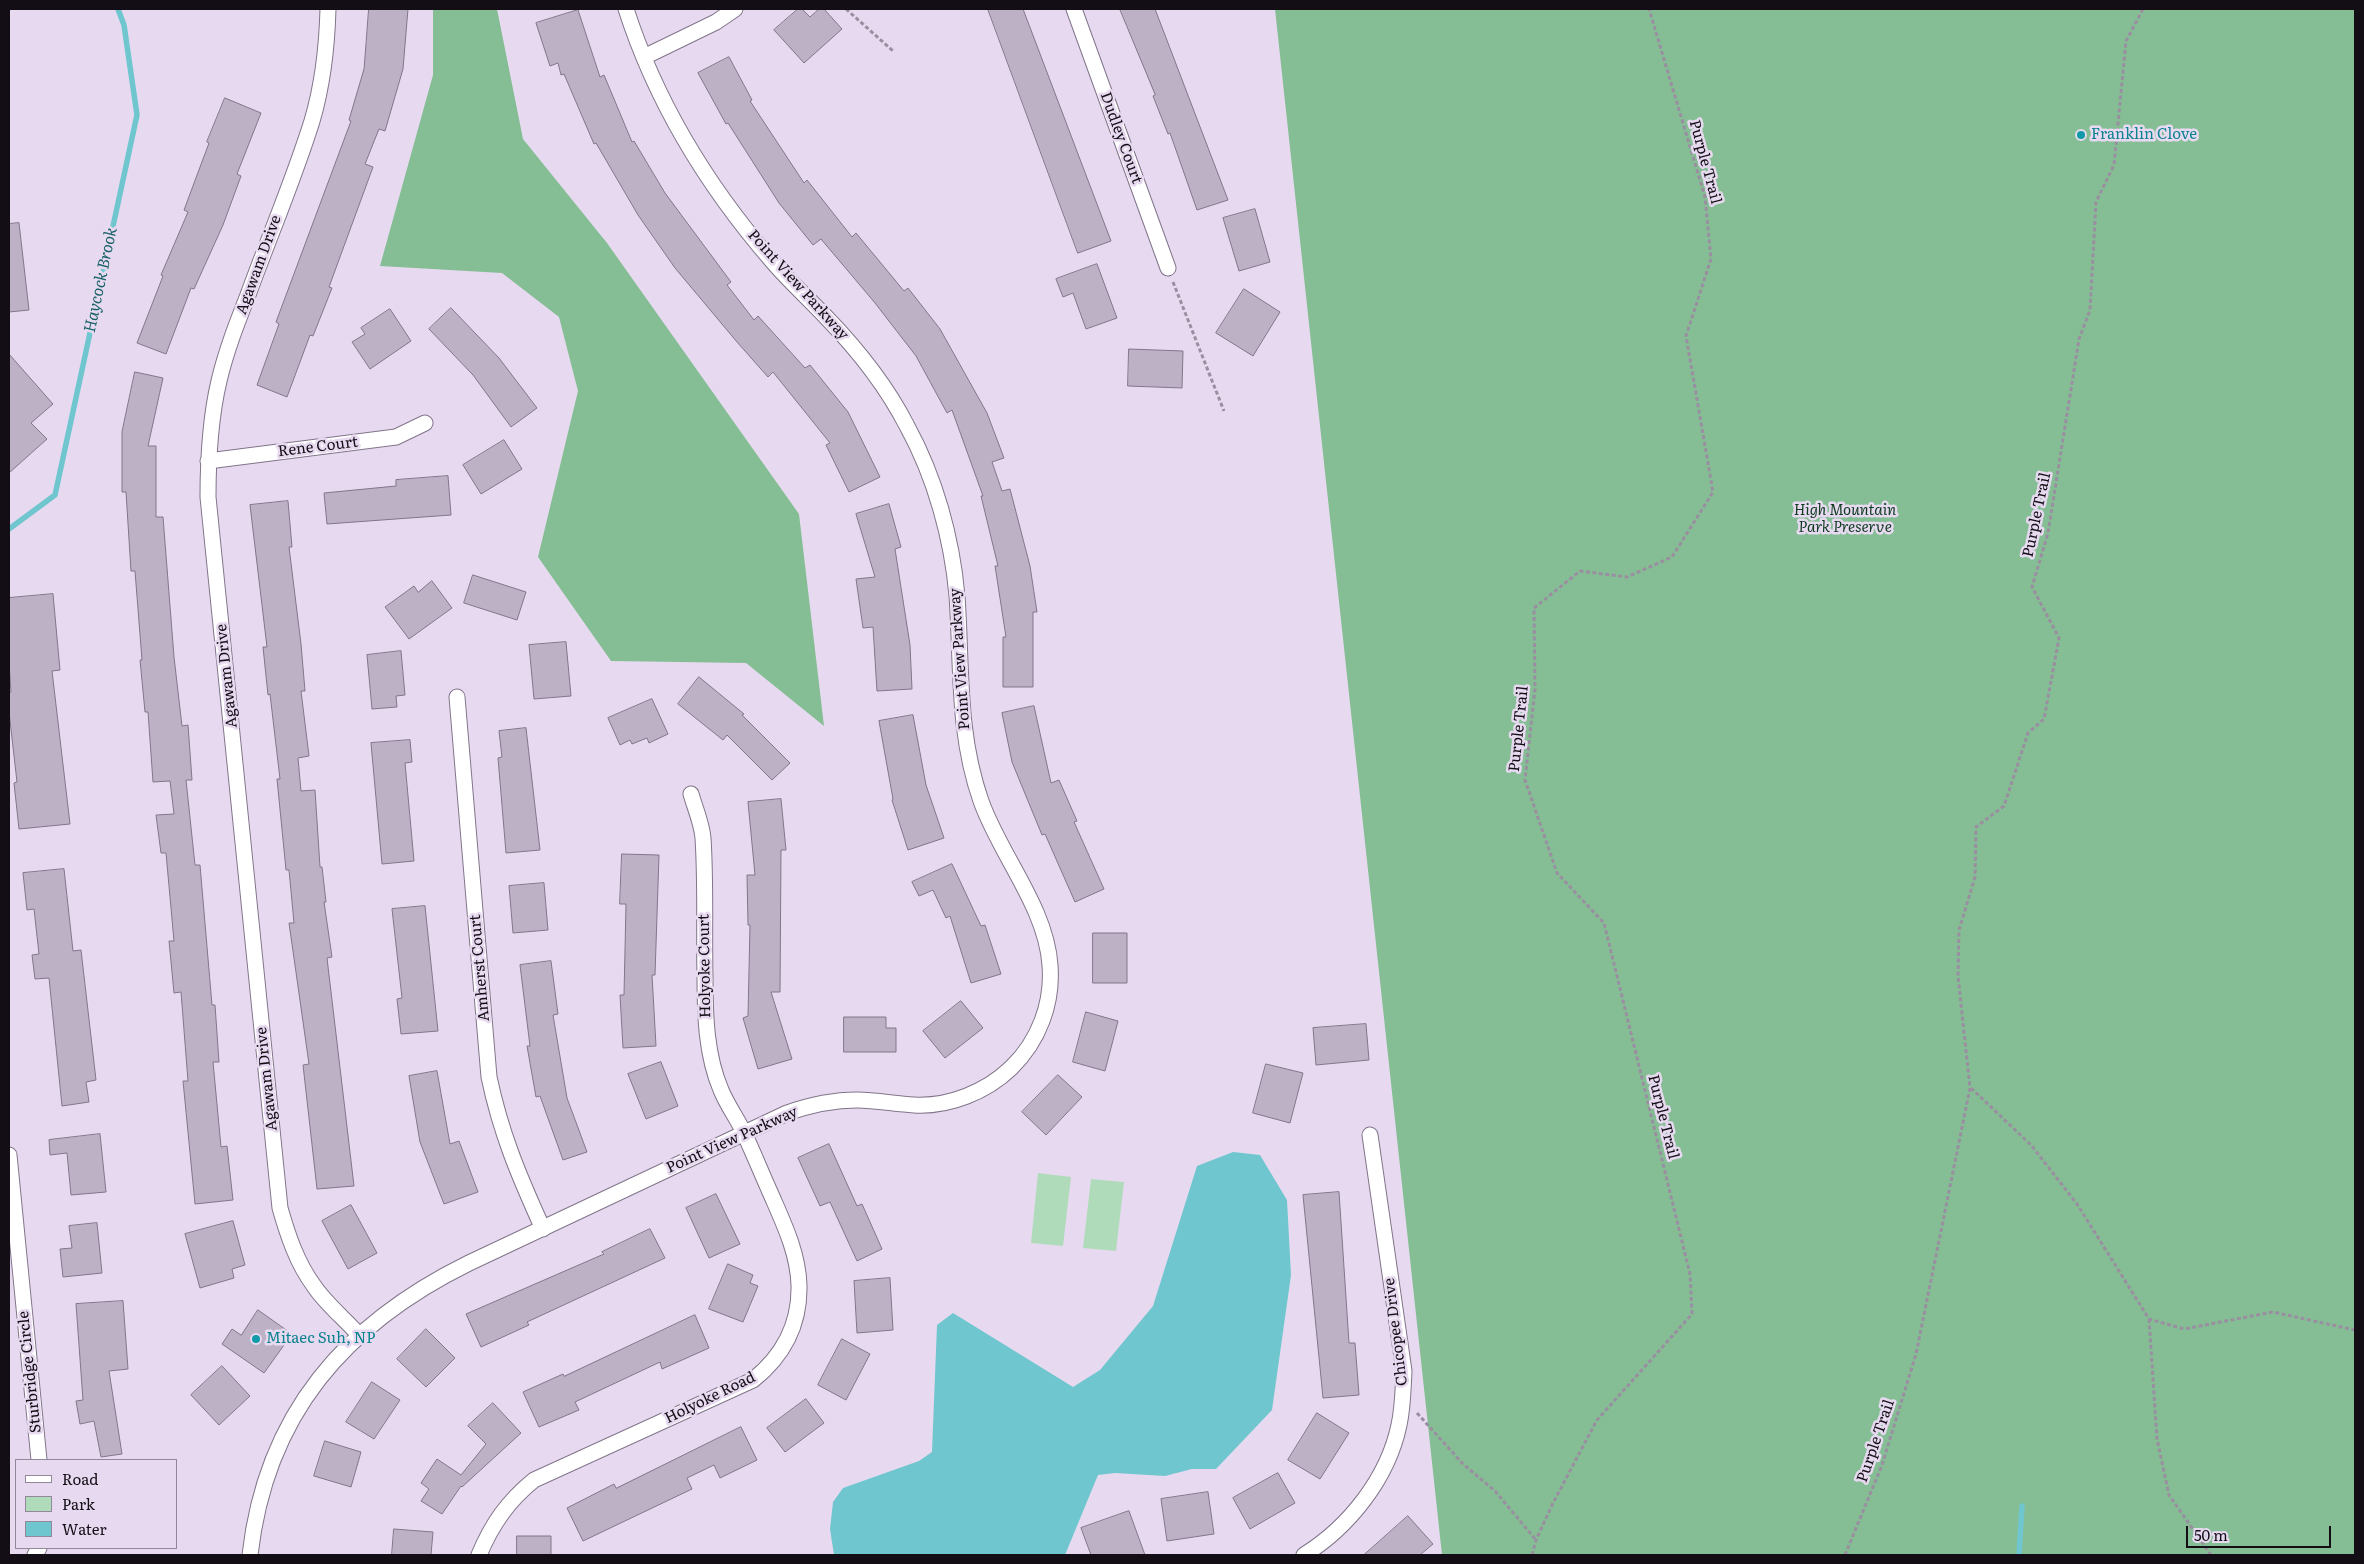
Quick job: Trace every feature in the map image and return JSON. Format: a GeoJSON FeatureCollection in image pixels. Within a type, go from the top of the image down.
{"type":"FeatureCollection","features":[{"type":"Feature","properties":{"kind":"street","name":"Agawam Drive"},"geometry":{"type":"LineString","coordinates":[[328,9],[327,37],[321,80],[312,120],[219,380],[208,460],[208,497],[280,1208],[288,1237],[300,1264],[315,1288],[359,1334]]}},
{"type":"Feature","properties":{"kind":"street","name":"Point View Parkway"},"geometry":{"type":"LineString","coordinates":[[250,1555],[261,1496],[274,1458],[290,1422],[311,1388],[334,1360],[359,1334],[394,1306],[431,1282],[744,1132],[807,1106],[860,1100],[918,1106],[944,1103],[986,1087],[1025,1054],[1037,1034],[1045,1013],[1050,989],[1050,964],[1047,941],[1039,918],[995,836],[980,799],[969,760],[962,719],[953,569],[940,508],[926,467],[908,428],[872,370],[828,318],[773,262],[705,174],[676,126],[644,57],[626,9]]}},
{"type":"Feature","properties":{"kind":"street"},"geometry":{"type":"LineString","coordinates":[[644,57],[716,22],[735,9]]}},
{"type":"Feature","properties":{"kind":"street","name":"Dudley Court"},"geometry":{"type":"LineString","coordinates":[[1074,9],[1168,268]]}},
{"type":"Feature","properties":{"kind":"street","name":"Rene Court"},"geometry":{"type":"LineString","coordinates":[[208,460],[396,437],[425,423]]}},
{"type":"Feature","properties":{"kind":"street","name":"Amherst Court"},"geometry":{"type":"LineString","coordinates":[[457,697],[489,1077],[497,1116],[509,1153],[543,1228]]}},
{"type":"Feature","properties":{"kind":"street","name":"Holyoke Court"},"geometry":{"type":"LineString","coordinates":[[691,794],[703,836],[706,1028],[712,1060],[721,1090],[744,1132]]}},
{"type":"Feature","properties":{"kind":"street","name":"Holyoke Road"},"geometry":{"type":"LineString","coordinates":[[479,1555],[490,1530],[505,1508],[516,1495],[534,1480],[753,1380],[768,1368],[782,1351],[791,1331],[797,1309],[799,1286],[796,1262],[790,1240],[744,1132]]}},
{"type":"Feature","properties":{"kind":"street","name":"Chicopee Drive"},"geometry":{"type":"LineString","coordinates":[[1304,1555],[1344,1522],[1365,1497],[1391,1451],[1399,1426],[1404,1372],[1370,1135]]}},
{"type":"Feature","properties":{"kind":"street","name":"Sturbridge Circle"},"geometry":{"type":"LineString","coordinates":[[9,1154],[15,1284],[39,1459]]}},
{"type":"Feature","properties":{"kind":"path"},"geometry":{"type":"LineString","coordinates":[[846,9],[893,51]]}},
{"type":"Feature","properties":{"kind":"path","name":"Purple Trail"},"geometry":{"type":"LineString","coordinates":[[1532,1555],[1536,1540],[1597,1420],[1692,1314],[1690,1274],[1604,923],[1557,873],[1525,780],[1535,689],[1534,608],[1580,571],[1627,577],[1672,557],[1713,492],[1686,336],[1711,258],[1705,197],[1649,9]]}},
{"type":"Feature","properties":{"kind":"path","name":"Purple Trail"},"geometry":{"type":"LineString","coordinates":[[1845,1555],[1882,1465],[1916,1354],[1970,1088],[1958,976],[1959,930],[1975,876],[1976,827],[2004,806],[2028,733],[2044,719],[2059,638],[2032,587],[2048,534],[2078,340],[2090,310],[2096,202],[2114,165],[2126,41],[2144,9]]}},
{"type":"Feature","properties":{"kind":"path"},"geometry":{"type":"LineString","coordinates":[[1168,268],[1224,411]]}},
{"type":"Feature","properties":{"kind":"path"},"geometry":{"type":"LineString","coordinates":[[1970,1088],[2031,1145],[2077,1204],[2149,1320],[2157,1439],[2169,1496],[2211,1555]]}},
{"type":"Feature","properties":{"kind":"path"},"geometry":{"type":"LineString","coordinates":[[2149,1320],[2184,1329],[2273,1312],[2355,1330]]}},
{"type":"Feature","properties":{"kind":"path"},"geometry":{"type":"LineString","coordinates":[[1403,1399],[1463,1464],[1495,1491],[1536,1540]]}},
{"type":"Feature","properties":{"kind":"green space"},"geometry":{"type":"Polygon","coordinates":[[[433,9],[497,9],[523,139],[607,243],[799,514],[824,726],[746,663],[611,661],[538,557],[578,391],[559,317],[502,273],[380,266],[433,75],[433,9]]]}},
{"type":"Feature","properties":{"kind":"green space","name":"High Mountain Park Preserve"},"geometry":{"type":"Polygon","coordinates":[[[1275,9],[2355,9],[2355,1555],[1442,1555],[1275,9]]]}},
{"type":"Feature","properties":{"kind":"green space"},"geometry":{"type":"Polygon","coordinates":[[[1038,1173],[1071,1177],[1063,1246],[1031,1243],[1038,1173]]]}},
{"type":"Feature","properties":{"kind":"green space"},"geometry":{"type":"Polygon","coordinates":[[[1091,1179],[1124,1182],[1116,1251],[1083,1248],[1091,1179]]]}},
{"type":"Feature","properties":{"kind":"water"},"geometry":{"type":"Polygon","coordinates":[[[1233,1152],[1260,1155],[1287,1200],[1291,1275],[1272,1410],[1216,1469],[1192,1469],[1165,1476],[1115,1473],[1098,1475],[1065,1555],[834,1555],[830,1529],[833,1502],[843,1488],[919,1461],[932,1452],[937,1325],[953,1313],[1073,1387],[1100,1370],[1153,1306],[1197,1166],[1233,1152]]]}},
{"type":"Feature","properties":{"kind":"building"},"geometry":{"type":"Polygon","coordinates":[[[369,9],[408,9],[403,69],[385,131],[379,129],[365,164],[373,167],[329,287],[332,288],[313,336],[310,335],[287,397],[257,385],[279,324],[276,322],[351,121],[349,120],[364,69],[369,9]]]}},
{"type":"Feature","properties":{"kind":"building"},"geometry":{"type":"Polygon","coordinates":[[[798,9],[802,9],[810,17],[819,9],[824,9],[842,29],[804,63],[774,30],[798,9]]]}},
{"type":"Feature","properties":{"kind":"building"},"geometry":{"type":"Polygon","coordinates":[[[988,9],[1023,9],[1111,241],[1078,253],[988,9]]]}},
{"type":"Feature","properties":{"kind":"building"},"geometry":{"type":"Polygon","coordinates":[[[1120,9],[1155,9],[1228,200],[1197,210],[1170,133],[1168,134],[1153,96],[1155,95],[1120,9]]]}},
{"type":"Feature","properties":{"kind":"building"},"geometry":{"type":"Polygon","coordinates":[[[578,10],[600,77],[604,75],[632,142],[634,141],[665,193],[731,282],[727,285],[754,320],[758,316],[805,368],[810,365],[848,412],[880,477],[849,492],[826,445],[830,443],[773,372],[768,377],[737,342],[675,268],[638,215],[596,143],[594,144],[564,74],[561,75],[558,63],[550,66],[536,23],[578,10]]]}},
{"type":"Feature","properties":{"kind":"building"},"geometry":{"type":"Polygon","coordinates":[[[729,57],[752,100],[750,101],[804,183],[807,180],[852,237],[856,233],[904,291],[908,288],[940,329],[987,413],[1004,458],[992,462],[1002,491],[1010,489],[1030,566],[1037,612],[1033,612],[1033,687],[1003,687],[1003,637],[1006,637],[995,566],[998,566],[981,496],[983,496],[952,410],[947,413],[916,356],[875,303],[821,239],[813,245],[779,203],[728,123],[726,124],[698,73],[729,57]]]}},
{"type":"Feature","properties":{"kind":"building"},"geometry":{"type":"Polygon","coordinates":[[[225,98],[261,113],[237,174],[241,176],[223,225],[194,289],[191,288],[166,354],[137,343],[163,276],[161,275],[188,212],[184,210],[209,143],[207,142],[225,98]]]}},
{"type":"Feature","properties":{"kind":"building"},"geometry":{"type":"Polygon","coordinates":[[[1255,209],[1270,262],[1239,271],[1223,218],[1255,209]]]}},
{"type":"Feature","properties":{"kind":"building"},"geometry":{"type":"Polygon","coordinates":[[[19,223],[29,310],[9,312],[9,224],[19,223]]]}},
{"type":"Feature","properties":{"kind":"building"},"geometry":{"type":"Polygon","coordinates":[[[1097,264],[1117,318],[1086,329],[1073,293],[1063,297],[1056,279],[1097,264]]]}},
{"type":"Feature","properties":{"kind":"building"},"geometry":{"type":"Polygon","coordinates":[[[1244,289],[1280,312],[1253,356],[1216,333],[1244,289]]]}},
{"type":"Feature","properties":{"kind":"building"},"geometry":{"type":"Polygon","coordinates":[[[451,308],[499,358],[537,408],[511,427],[473,375],[429,329],[451,308]]]}},
{"type":"Feature","properties":{"kind":"building"},"geometry":{"type":"Polygon","coordinates":[[[390,309],[411,341],[370,369],[352,342],[365,334],[361,328],[390,309]]]}},
{"type":"Feature","properties":{"kind":"building"},"geometry":{"type":"Polygon","coordinates":[[[1129,349],[1183,351],[1182,388],[1128,386],[1129,349]]]}},
{"type":"Feature","properties":{"kind":"building"},"geometry":{"type":"Polygon","coordinates":[[[9,354],[53,404],[31,423],[47,439],[9,473],[9,354]]]}},
{"type":"Feature","properties":{"kind":"building"},"geometry":{"type":"Polygon","coordinates":[[[135,372],[163,378],[148,446],[156,446],[156,517],[163,517],[174,657],[182,726],[188,725],[192,780],[186,780],[195,865],[200,865],[212,1005],[215,1005],[219,1062],[213,1062],[221,1147],[227,1146],[233,1200],[195,1204],[183,1081],[188,1081],[181,992],[174,993],[169,941],[174,941],[166,853],[161,853],[156,815],[174,814],[170,781],[153,782],[148,712],[145,712],[140,660],[142,660],[135,571],[131,571],[126,492],[122,492],[122,432],[135,372]]]}},
{"type":"Feature","properties":{"kind":"building"},"geometry":{"type":"Polygon","coordinates":[[[504,440],[522,469],[481,494],[463,465],[504,440]]]}},
{"type":"Feature","properties":{"kind":"building"},"geometry":{"type":"Polygon","coordinates":[[[448,476],[451,515],[327,524],[324,493],[396,486],[396,480],[448,476]]]}},
{"type":"Feature","properties":{"kind":"building"},"geometry":{"type":"Polygon","coordinates":[[[288,501],[292,547],[289,547],[301,644],[305,691],[301,691],[309,756],[298,758],[301,791],[315,790],[320,867],[322,867],[326,902],[324,902],[332,957],[327,958],[354,1186],[317,1189],[303,1065],[309,1064],[289,923],[294,923],[289,870],[286,870],[277,779],[280,779],[263,647],[267,647],[250,505],[288,501]]]}},
{"type":"Feature","properties":{"kind":"building"},"geometry":{"type":"Polygon","coordinates":[[[889,504],[901,547],[895,549],[910,645],[912,689],[877,691],[873,627],[863,628],[856,579],[875,577],[856,514],[889,504]]]}},
{"type":"Feature","properties":{"kind":"building"},"geometry":{"type":"Polygon","coordinates":[[[473,575],[526,592],[517,620],[464,603],[473,575]]]}},
{"type":"Feature","properties":{"kind":"building"},"geometry":{"type":"Polygon","coordinates":[[[432,581],[452,608],[409,639],[385,607],[414,586],[418,592],[432,581]]]}},
{"type":"Feature","properties":{"kind":"building"},"geometry":{"type":"Polygon","coordinates":[[[53,594],[60,670],[52,671],[70,824],[19,829],[14,783],[17,782],[9,712],[9,693],[11,692],[9,598],[53,594]]]}},
{"type":"Feature","properties":{"kind":"building"},"geometry":{"type":"Polygon","coordinates":[[[566,642],[571,696],[534,699],[529,645],[566,642]]]}},
{"type":"Feature","properties":{"kind":"building"},"geometry":{"type":"Polygon","coordinates":[[[401,651],[405,695],[396,696],[397,707],[372,709],[367,655],[401,651]]]}},
{"type":"Feature","properties":{"kind":"building"},"geometry":{"type":"Polygon","coordinates":[[[699,677],[744,714],[742,715],[790,763],[772,780],[727,735],[723,740],[678,704],[699,677]]]}},
{"type":"Feature","properties":{"kind":"building"},"geometry":{"type":"Polygon","coordinates":[[[652,699],[668,734],[649,743],[647,738],[632,744],[630,740],[620,745],[608,718],[652,699]]]}},
{"type":"Feature","properties":{"kind":"building"},"geometry":{"type":"Polygon","coordinates":[[[1034,706],[1051,783],[1059,780],[1077,821],[1074,822],[1104,889],[1075,902],[1045,834],[1042,835],[1012,762],[1002,713],[1034,706]]]}},
{"type":"Feature","properties":{"kind":"building"},"geometry":{"type":"Polygon","coordinates":[[[913,715],[926,785],[944,838],[908,850],[892,800],[879,721],[913,715]]]}},
{"type":"Feature","properties":{"kind":"building"},"geometry":{"type":"Polygon","coordinates":[[[526,728],[540,850],[506,853],[498,758],[502,757],[499,731],[526,728]]]}},
{"type":"Feature","properties":{"kind":"building"},"geometry":{"type":"Polygon","coordinates":[[[410,740],[412,762],[405,763],[414,861],[382,864],[371,743],[410,740]]]}},
{"type":"Feature","properties":{"kind":"building"},"geometry":{"type":"Polygon","coordinates":[[[781,799],[786,850],[781,850],[780,992],[771,992],[792,1059],[758,1069],[743,1018],[748,1016],[750,925],[748,925],[747,875],[755,875],[748,802],[781,799]]]}},
{"type":"Feature","properties":{"kind":"building"},"geometry":{"type":"Polygon","coordinates":[[[622,854],[659,855],[655,975],[652,975],[656,1046],[623,1048],[620,995],[624,995],[626,904],[620,904],[622,854]]]}},
{"type":"Feature","properties":{"kind":"building"},"geometry":{"type":"Polygon","coordinates":[[[952,864],[981,926],[985,925],[1001,974],[971,983],[950,916],[946,918],[933,890],[919,896],[912,882],[952,864]]]}},
{"type":"Feature","properties":{"kind":"building"},"geometry":{"type":"Polygon","coordinates":[[[64,869],[73,951],[81,950],[96,1080],[86,1082],[89,1102],[62,1106],[49,978],[35,979],[32,955],[39,954],[34,909],[27,910],[23,873],[64,869]]]}},
{"type":"Feature","properties":{"kind":"building"},"geometry":{"type":"Polygon","coordinates":[[[544,883],[548,930],[513,933],[509,886],[544,883]]]}},
{"type":"Feature","properties":{"kind":"building"},"geometry":{"type":"Polygon","coordinates":[[[425,906],[438,1031],[401,1034],[397,999],[402,998],[392,909],[425,906]]]}},
{"type":"Feature","properties":{"kind":"building"},"geometry":{"type":"Polygon","coordinates":[[[1093,933],[1127,933],[1127,983],[1093,983],[1093,933]]]}},
{"type":"Feature","properties":{"kind":"building"},"geometry":{"type":"Polygon","coordinates":[[[551,961],[558,1014],[553,1015],[567,1098],[587,1152],[563,1160],[540,1096],[536,1097],[527,1046],[530,1046],[520,965],[551,961]]]}},
{"type":"Feature","properties":{"kind":"building"},"geometry":{"type":"Polygon","coordinates":[[[961,1001],[983,1028],[945,1058],[923,1031],[961,1001]]]}},
{"type":"Feature","properties":{"kind":"building"},"geometry":{"type":"Polygon","coordinates":[[[1086,1012],[1118,1021],[1105,1071],[1073,1062],[1086,1012]]]}},
{"type":"Feature","properties":{"kind":"building"},"geometry":{"type":"Polygon","coordinates":[[[844,1017],[886,1017],[886,1028],[896,1028],[896,1052],[844,1052],[844,1017]]]}},
{"type":"Feature","properties":{"kind":"building"},"geometry":{"type":"Polygon","coordinates":[[[1366,1024],[1369,1060],[1316,1065],[1313,1028],[1366,1024]]]}},
{"type":"Feature","properties":{"kind":"building"},"geometry":{"type":"Polygon","coordinates":[[[661,1062],[678,1106],[646,1119],[628,1074],[661,1062]]]}},
{"type":"Feature","properties":{"kind":"building"},"geometry":{"type":"Polygon","coordinates":[[[1266,1064],[1303,1073],[1290,1123],[1253,1113],[1266,1064]]]}},
{"type":"Feature","properties":{"kind":"building"},"geometry":{"type":"Polygon","coordinates":[[[437,1071],[450,1144],[459,1141],[478,1192],[444,1204],[420,1142],[409,1076],[437,1071]]]}},
{"type":"Feature","properties":{"kind":"building"},"geometry":{"type":"Polygon","coordinates":[[[1058,1075],[1082,1097],[1046,1135],[1022,1112],[1058,1075]]]}},
{"type":"Feature","properties":{"kind":"building"},"geometry":{"type":"Polygon","coordinates":[[[100,1134],[106,1192],[71,1195],[67,1153],[50,1155],[49,1140],[100,1134]]]}},
{"type":"Feature","properties":{"kind":"building"},"geometry":{"type":"Polygon","coordinates":[[[829,1144],[857,1206],[862,1204],[882,1249],[857,1261],[830,1202],[820,1206],[798,1158],[829,1144]]]}},
{"type":"Feature","properties":{"kind":"building"},"geometry":{"type":"Polygon","coordinates":[[[1339,1192],[1349,1343],[1355,1343],[1359,1395],[1323,1398],[1303,1195],[1339,1192]]]}},
{"type":"Feature","properties":{"kind":"building"},"geometry":{"type":"Polygon","coordinates":[[[716,1194],[740,1244],[709,1258],[686,1208],[716,1194]]]}},
{"type":"Feature","properties":{"kind":"building"},"geometry":{"type":"Polygon","coordinates":[[[351,1205],[377,1253],[348,1269],[322,1221],[351,1205]]]}},
{"type":"Feature","properties":{"kind":"building"},"geometry":{"type":"Polygon","coordinates":[[[233,1221],[245,1265],[232,1269],[234,1278],[200,1288],[185,1234],[233,1221]]]}},
{"type":"Feature","properties":{"kind":"building"},"geometry":{"type":"Polygon","coordinates":[[[97,1223],[102,1273],[63,1277],[60,1249],[72,1248],[69,1226],[97,1223]]]}},
{"type":"Feature","properties":{"kind":"building"},"geometry":{"type":"Polygon","coordinates":[[[650,1229],[665,1258],[527,1322],[529,1325],[481,1347],[466,1314],[604,1254],[602,1252],[650,1229]]]}},
{"type":"Feature","properties":{"kind":"building"},"geometry":{"type":"Polygon","coordinates":[[[728,1264],[753,1275],[750,1283],[758,1286],[743,1322],[709,1309],[728,1264]]]}},
{"type":"Feature","properties":{"kind":"building"},"geometry":{"type":"Polygon","coordinates":[[[890,1278],[893,1330],[857,1333],[854,1281],[890,1278]]]}},
{"type":"Feature","properties":{"kind":"building"},"geometry":{"type":"Polygon","coordinates":[[[123,1301],[128,1369],[109,1371],[122,1454],[101,1457],[94,1421],[80,1424],[76,1401],[83,1400],[76,1304],[123,1301]]]}},
{"type":"Feature","properties":{"kind":"building","name":"Mitaec Suh, NP"},"geometry":{"type":"Polygon","coordinates":[[[258,1310],[292,1334],[264,1373],[222,1344],[232,1329],[241,1335],[258,1310]]]}},
{"type":"Feature","properties":{"kind":"building"},"geometry":{"type":"Polygon","coordinates":[[[695,1315],[709,1348],[662,1369],[660,1362],[575,1402],[579,1410],[539,1427],[523,1392],[563,1374],[564,1376],[695,1315]]]}},
{"type":"Feature","properties":{"kind":"building"},"geometry":{"type":"Polygon","coordinates":[[[426,1329],[455,1358],[426,1387],[397,1359],[426,1329]]]}},
{"type":"Feature","properties":{"kind":"building"},"geometry":{"type":"Polygon","coordinates":[[[842,1339],[870,1354],[846,1400],[818,1385],[842,1339]]]}},
{"type":"Feature","properties":{"kind":"building"},"geometry":{"type":"Polygon","coordinates":[[[222,1366],[250,1396],[219,1425],[191,1395],[222,1366]]]}},
{"type":"Feature","properties":{"kind":"building"},"geometry":{"type":"Polygon","coordinates":[[[372,1382],[400,1400],[374,1439],[346,1422],[372,1382]]]}},
{"type":"Feature","properties":{"kind":"building"},"geometry":{"type":"Polygon","coordinates":[[[806,1399],[824,1423],[785,1452],[767,1428],[806,1399]]]}},
{"type":"Feature","properties":{"kind":"building"},"geometry":{"type":"Polygon","coordinates":[[[493,1403],[521,1433],[461,1486],[442,1514],[421,1501],[429,1489],[421,1483],[437,1459],[461,1475],[486,1444],[468,1426],[493,1403]]]}},
{"type":"Feature","properties":{"kind":"building"},"geometry":{"type":"Polygon","coordinates":[[[1317,1413],[1349,1433],[1320,1479],[1288,1460],[1317,1413]]]}},
{"type":"Feature","properties":{"kind":"building"},"geometry":{"type":"Polygon","coordinates":[[[741,1427],[757,1460],[720,1478],[714,1465],[687,1478],[692,1489],[583,1541],[567,1508],[614,1484],[616,1488],[741,1427]]]}},
{"type":"Feature","properties":{"kind":"building"},"geometry":{"type":"Polygon","coordinates":[[[325,1441],[361,1452],[351,1487],[314,1476],[325,1441]]]}},
{"type":"Feature","properties":{"kind":"building"},"geometry":{"type":"Polygon","coordinates":[[[1278,1473],[1295,1503],[1250,1529],[1233,1498],[1278,1473]]]}},
{"type":"Feature","properties":{"kind":"building"},"geometry":{"type":"Polygon","coordinates":[[[1208,1492],[1214,1534],[1167,1541],[1161,1499],[1208,1492]]]}},
{"type":"Feature","properties":{"kind":"building"},"geometry":{"type":"Polygon","coordinates":[[[1129,1511],[1145,1555],[1091,1555],[1081,1528],[1129,1511]]]}},
{"type":"Feature","properties":{"kind":"building"},"geometry":{"type":"Polygon","coordinates":[[[1408,1516],[1433,1544],[1420,1555],[1364,1555],[1408,1516]]]}},
{"type":"Feature","properties":{"kind":"building"},"geometry":{"type":"Polygon","coordinates":[[[394,1529],[433,1532],[431,1555],[392,1555],[394,1529]]]}},
{"type":"Feature","properties":{"kind":"building"},"geometry":{"type":"Polygon","coordinates":[[[517,1536],[551,1536],[551,1555],[517,1555],[517,1536]]]}},
{"type":"Feature","properties":{"kind":"waterway","name":"Haycock Brook"},"geometry":{"type":"LineString","coordinates":[[9,529],[55,495],[137,115],[124,25],[118,9]]}},
{"type":"Feature","properties":{"kind":"waterway"},"geometry":{"type":"LineString","coordinates":[[2019,1555],[2022,1506]]}},
{"type":"Feature","properties":{"kind":"place","name":"Franklin Clove"},"geometry":{"type":"Point","coordinates":[2081,135]}},
{"type":"Feature","properties":{"kind":"place","name":"Mitaec Suh, NP"},"geometry":{"type":"Point","coordinates":[256,1339]}}]}
